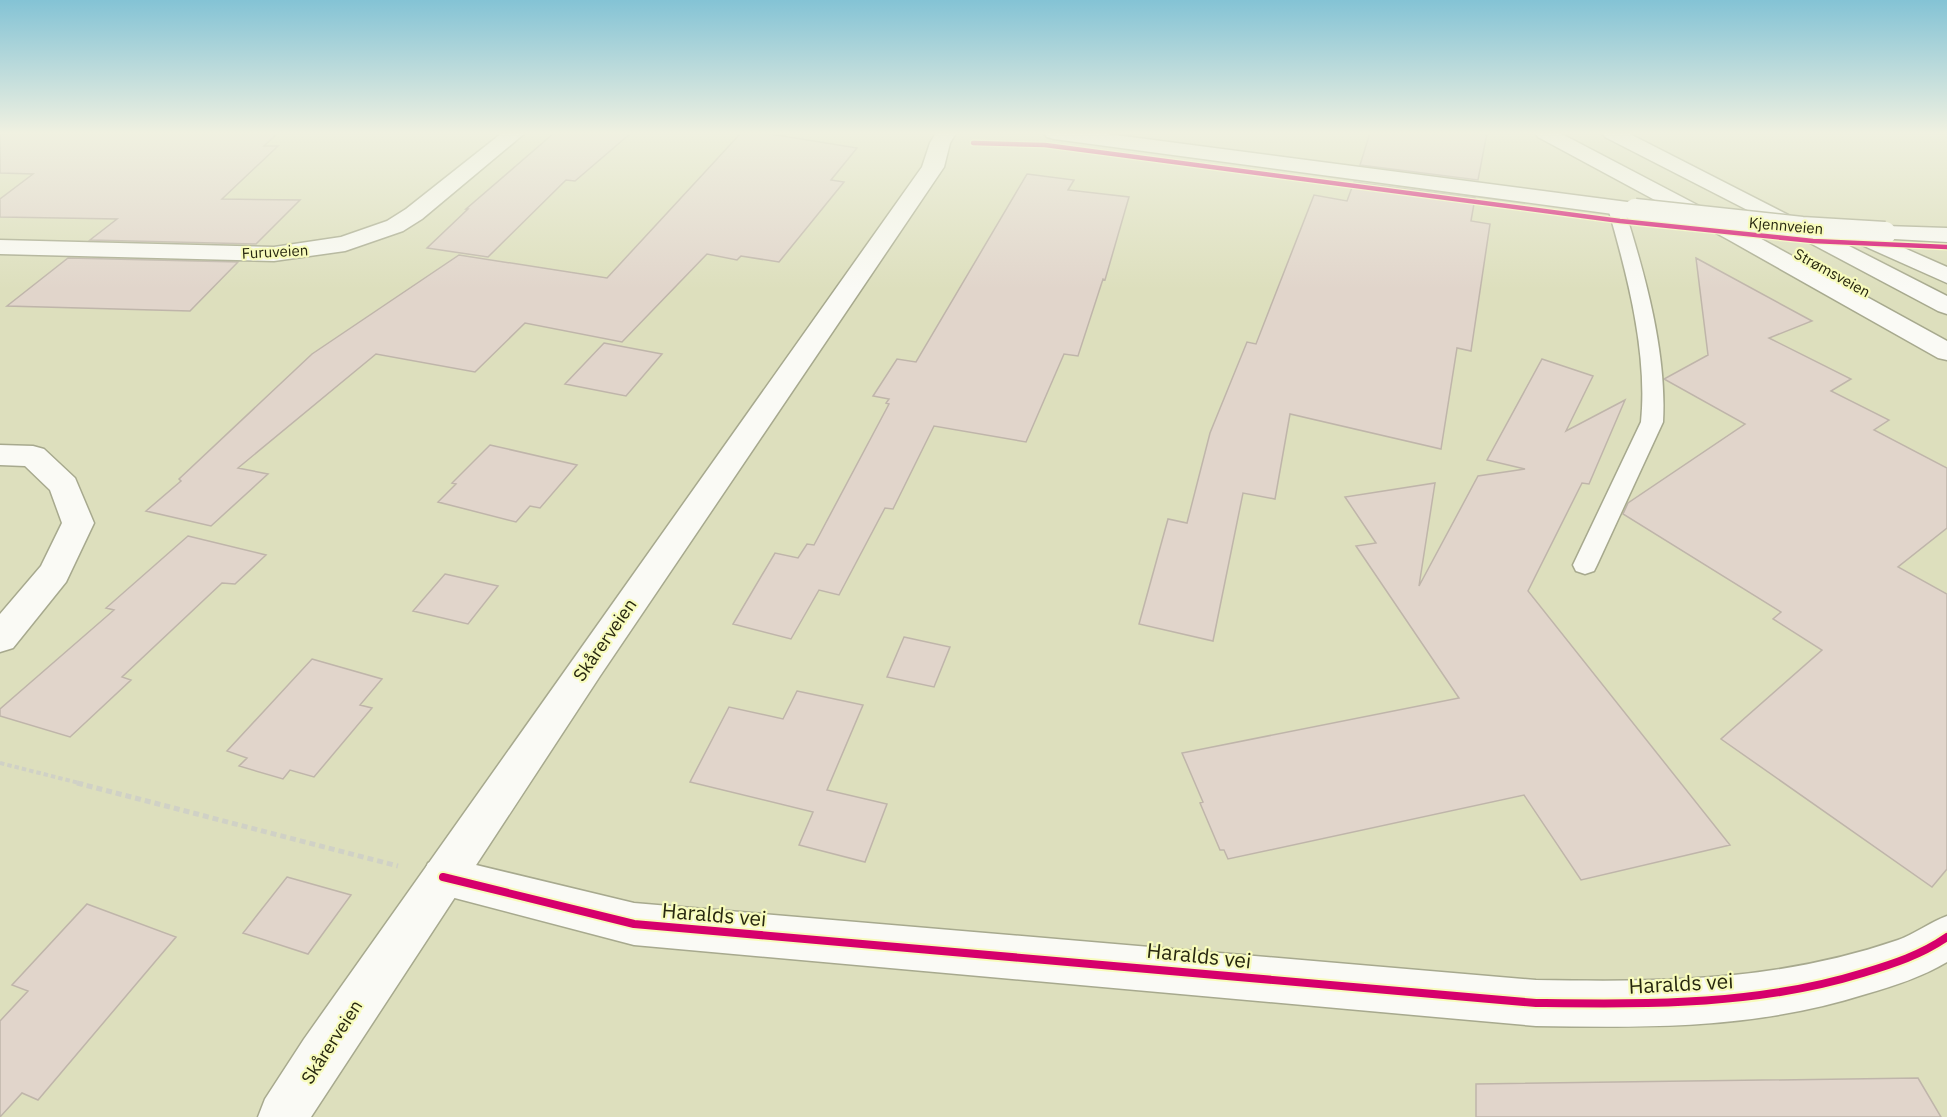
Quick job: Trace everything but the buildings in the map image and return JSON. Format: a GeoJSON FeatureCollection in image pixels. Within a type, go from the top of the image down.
{"type":"FeatureCollection","features":[{"type":"Feature","properties":{"kind":"main road","name":"Furuveien"},"geometry":{"type":"LineString","coordinates":[[0,247],[274,254],[345,244],[371,236],[414,214],[450,185]]}},
{"type":"Feature","properties":{"kind":"main road","name":"Skårerveien"},"geometry":{"type":"LineString","coordinates":[[284,1117],[321,1056],[443,877],[920,185]]}},
{"type":"Feature","properties":{"kind":"main road","name":"Kjennveien"},"geometry":{"type":"LineString","coordinates":[[1446,185],[1625,209],[1802,228],[1947,235]]}},
{"type":"Feature","properties":{"kind":"main road","name":"Strømsveien"},"geometry":{"type":"LineString","coordinates":[[1643,185],[1947,352]]}},
{"type":"Feature","properties":{"kind":"main road","name":"Strømsveien"},"geometry":{"type":"LineString","coordinates":[[1716,185],[1947,306]]}},
{"type":"Feature","properties":{"kind":"main road"},"geometry":{"type":"LineString","coordinates":[[1753,185],[1947,276]]}},
{"type":"Feature","properties":{"kind":"main road"},"geometry":{"type":"LineString","coordinates":[[0,455],[33,456],[64,485],[78,523],[54,573],[0,638]]}},
{"type":"Feature","properties":{"kind":"main road","name":"Haralds vei"},"geometry":{"type":"LineString","coordinates":[[443,877],[634,924],[1536,1003],[1652,1004],[1745,998],[1814,987],[1886,966],[1934,947],[1947,937]]}},
{"type":"Feature","properties":{"kind":"lane"},"geometry":{"type":"LineString","coordinates":[[1585,565],[1652,422],[1654,397],[1639,285],[1625,209]]}},
{"type":"Feature","properties":{"kind":"path"},"geometry":{"type":"LineString","coordinates":[[0,763],[443,877]]}},
{"type":"Feature","properties":{"kind":"cycle path"},"geometry":{"type":"LineString","coordinates":[[1349,185],[1620,221],[1813,241],[1947,247]]}},
{"type":"Feature","properties":{"kind":"cycle path"},"geometry":{"type":"LineString","coordinates":[[443,877],[634,924],[1536,1003],[1711,1002],[1781,994],[1827,984],[1896,962],[1918,954],[1947,937]]}}]}
